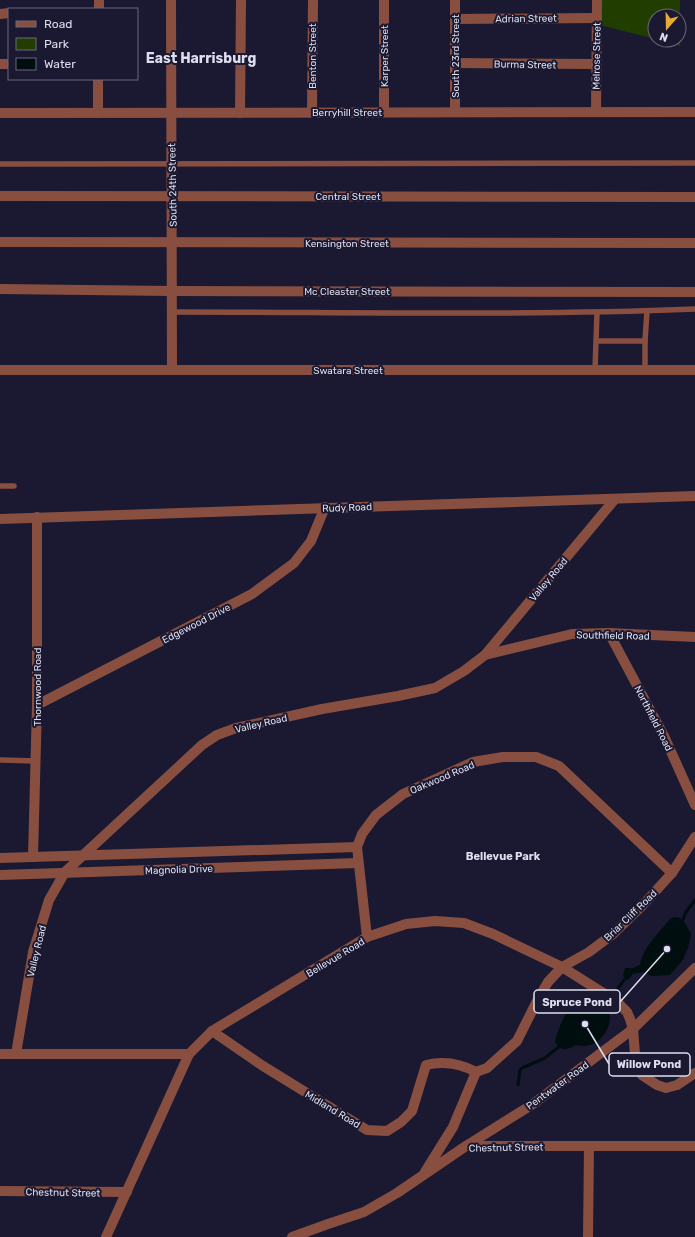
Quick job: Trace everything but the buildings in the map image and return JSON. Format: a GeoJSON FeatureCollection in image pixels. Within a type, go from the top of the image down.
{"type":"FeatureCollection","features":[{"type":"Feature","properties":{"kind":"street","name":"South 24th Street"},"geometry":{"type":"LineString","coordinates":[[171,0],[172,370]]}},
{"type":"Feature","properties":{"kind":"street"},"geometry":{"type":"LineString","coordinates":[[240,112],[241,0]]}},
{"type":"Feature","properties":{"kind":"street","name":"Benton Street"},"geometry":{"type":"LineString","coordinates":[[312,112],[313,0]]}},
{"type":"Feature","properties":{"kind":"street","name":"Karper Street"},"geometry":{"type":"LineString","coordinates":[[384,0],[384,112]]}},
{"type":"Feature","properties":{"kind":"street","name":"South 23rd Street"},"geometry":{"type":"LineString","coordinates":[[455,0],[455,112]]}},
{"type":"Feature","properties":{"kind":"street","name":"Melrose Street"},"geometry":{"type":"LineString","coordinates":[[596,112],[597,0]]}},
{"type":"Feature","properties":{"kind":"street","name":"Adrian Street"},"geometry":{"type":"LineString","coordinates":[[455,19],[597,18]]}},
{"type":"Feature","properties":{"kind":"street","name":"Burma Street"},"geometry":{"type":"LineString","coordinates":[[455,63],[596,64]]}},
{"type":"Feature","properties":{"kind":"street"},"geometry":{"type":"LineString","coordinates":[[98,80],[98,113]]}},
{"type":"Feature","properties":{"kind":"street","name":"Berryhill Street"},"geometry":{"type":"LineString","coordinates":[[0,113],[695,112]]}},
{"type":"Feature","properties":{"kind":"street","name":"Central Street"},"geometry":{"type":"LineString","coordinates":[[0,196],[695,197]]}},
{"type":"Feature","properties":{"kind":"street","name":"Kensington Street"},"geometry":{"type":"LineString","coordinates":[[0,242],[695,243]]}},
{"type":"Feature","properties":{"kind":"street","name":"Mc Cleaster Street"},"geometry":{"type":"LineString","coordinates":[[0,289],[172,291],[695,292]]}},
{"type":"Feature","properties":{"kind":"street","name":"Swatara Street"},"geometry":{"type":"LineString","coordinates":[[0,370],[695,370]]}},
{"type":"Feature","properties":{"kind":"street","name":"Rudy Road"},"geometry":{"type":"LineString","coordinates":[[0,519],[695,496]]}},
{"type":"Feature","properties":{"kind":"street","name":"Valley Road"},"geometry":{"type":"LineString","coordinates":[[16,1054],[33,952],[49,900],[65,872],[202,745],[217,735],[236,728],[436,688],[464,671],[485,655],[615,499]]}},
{"type":"Feature","properties":{"kind":"street","name":"Edgewood Drive"},"geometry":{"type":"LineString","coordinates":[[37,705],[252,594],[294,563],[311,541],[325,508]]}},
{"type":"Feature","properties":{"kind":"street","name":"Thornwood Road"},"geometry":{"type":"LineString","coordinates":[[33,857],[37,705],[37,517]]}},
{"type":"Feature","properties":{"kind":"street","name":"Southfield Road"},"geometry":{"type":"LineString","coordinates":[[485,655],[572,634],[609,633],[695,637]]}},
{"type":"Feature","properties":{"kind":"street","name":"Northfield Road"},"geometry":{"type":"LineString","coordinates":[[609,633],[664,736],[695,805]]}},
{"type":"Feature","properties":{"kind":"street","name":"Oakwood Road"},"geometry":{"type":"LineString","coordinates":[[356,846],[362,834],[376,815],[403,794],[473,762],[503,757],[536,757],[560,766],[672,873]]}},
{"type":"Feature","properties":{"kind":"street","name":"Briar Cliff Road"},"geometry":{"type":"LineString","coordinates":[[476,1072],[487,1068],[517,1041],[548,982],[562,967],[589,952],[613,934],[642,906],[672,873],[695,837]]}},
{"type":"Feature","properties":{"kind":"street"},"geometry":{"type":"LineString","coordinates":[[356,846],[367,937]]}},
{"type":"Feature","properties":{"kind":"street","name":"Magnolia Drive"},"geometry":{"type":"LineString","coordinates":[[0,858],[356,846]]}},
{"type":"Feature","properties":{"kind":"street","name":"Magnolia Drive"},"geometry":{"type":"LineString","coordinates":[[0,875],[358,863]]}},
{"type":"Feature","properties":{"kind":"street","name":"Bellevue Road"},"geometry":{"type":"LineString","coordinates":[[106,1237],[189,1054],[212,1031],[367,937],[406,924],[435,920],[464,923],[500,937],[562,967],[616,1001],[627,1012],[633,1029],[635,1054],[642,1075],[657,1085],[666,1088],[677,1085],[695,1073]]}},
{"type":"Feature","properties":{"kind":"street","name":"Pentwater Road"},"geometry":{"type":"LineString","coordinates":[[466,1146],[533,1104],[633,1029],[695,968]]}},
{"type":"Feature","properties":{"kind":"street","name":"Midland Road"},"geometry":{"type":"LineString","coordinates":[[212,1031],[263,1066],[367,1130],[387,1131],[402,1122],[412,1111],[426,1065],[437,1063],[465,1066],[476,1072]]}},
{"type":"Feature","properties":{"kind":"street"},"geometry":{"type":"LineString","coordinates":[[0,1054],[189,1054]]}},
{"type":"Feature","properties":{"kind":"street"},"geometry":{"type":"LineString","coordinates":[[422,1176],[453,1127],[476,1072]]}},
{"type":"Feature","properties":{"kind":"street","name":"Chestnut Street"},"geometry":{"type":"LineString","coordinates":[[292,1237],[364,1212],[397,1193],[466,1146],[695,1146]]}},
{"type":"Feature","properties":{"kind":"street"},"geometry":{"type":"LineString","coordinates":[[588,1237],[589,1146]]}},
{"type":"Feature","properties":{"kind":"street","name":"Chestnut Street"},"geometry":{"type":"LineString","coordinates":[[0,1191],[127,1192]]}},
{"type":"Feature","properties":{"kind":"lane"},"geometry":{"type":"LineString","coordinates":[[0,164],[695,164]]}},
{"type":"Feature","properties":{"kind":"lane"},"geometry":{"type":"LineString","coordinates":[[172,312],[597,312],[695,309]]}},
{"type":"Feature","properties":{"kind":"lane"},"geometry":{"type":"LineString","coordinates":[[645,370],[647,311]]}},
{"type":"Feature","properties":{"kind":"lane"},"geometry":{"type":"LineString","coordinates":[[595,370],[597,312]]}},
{"type":"Feature","properties":{"kind":"lane"},"geometry":{"type":"LineString","coordinates":[[597,341],[645,341]]}},
{"type":"Feature","properties":{"kind":"lane"},"geometry":{"type":"LineString","coordinates":[[0,486],[14,486]]}},
{"type":"Feature","properties":{"kind":"lane"},"geometry":{"type":"LineString","coordinates":[[1,760],[36,761]]}},
{"type":"Feature","properties":{"kind":"green space"},"geometry":{"type":"Polygon","coordinates":[[[600,0],[680,0],[680,8],[647,8],[647,37],[600,25],[600,0]]]}},
{"type":"Feature","properties":{"kind":"water"},"geometry":{"type":"Polygon","coordinates":[[[674,917],[680,918],[685,923],[691,934],[688,948],[683,960],[670,975],[652,976],[643,972],[633,974],[628,980],[623,976],[625,968],[633,968],[640,965],[644,952],[648,946],[670,919],[674,917]]]}},
{"type":"Feature","properties":{"kind":"water"},"geometry":{"type":"Polygon","coordinates":[[[590,1001],[597,1002],[609,1010],[609,1025],[606,1031],[597,1042],[590,1045],[576,1045],[570,1048],[562,1049],[555,1042],[565,1016],[574,1005],[590,1001]]]}},
{"type":"Feature","properties":{"kind":"waterway"},"geometry":{"type":"LineString","coordinates":[[681,924],[686,912],[695,900]]}},
{"type":"Feature","properties":{"kind":"waterway"},"geometry":{"type":"LineString","coordinates":[[616,991],[627,976]]}},
{"type":"Feature","properties":{"kind":"waterway"},"geometry":{"type":"LineString","coordinates":[[518,1085],[520,1070],[522,1068],[545,1058],[561,1045]]}},
{"type":"Feature","properties":{"kind":"place","name":"Spruce Pond"},"geometry":{"type":"Point","coordinates":[667,949]}},
{"type":"Feature","properties":{"kind":"place","name":"Willow Pond"},"geometry":{"type":"Point","coordinates":[585,1024]}},
{"type":"Feature","properties":{"kind":"district","name":"East Harrisburg"},"geometry":{"type":"Point","coordinates":[201,58]}},
{"type":"Feature","properties":{"kind":"district","name":"Bellevue Park"},"geometry":{"type":"Point","coordinates":[503,856]}}]}
